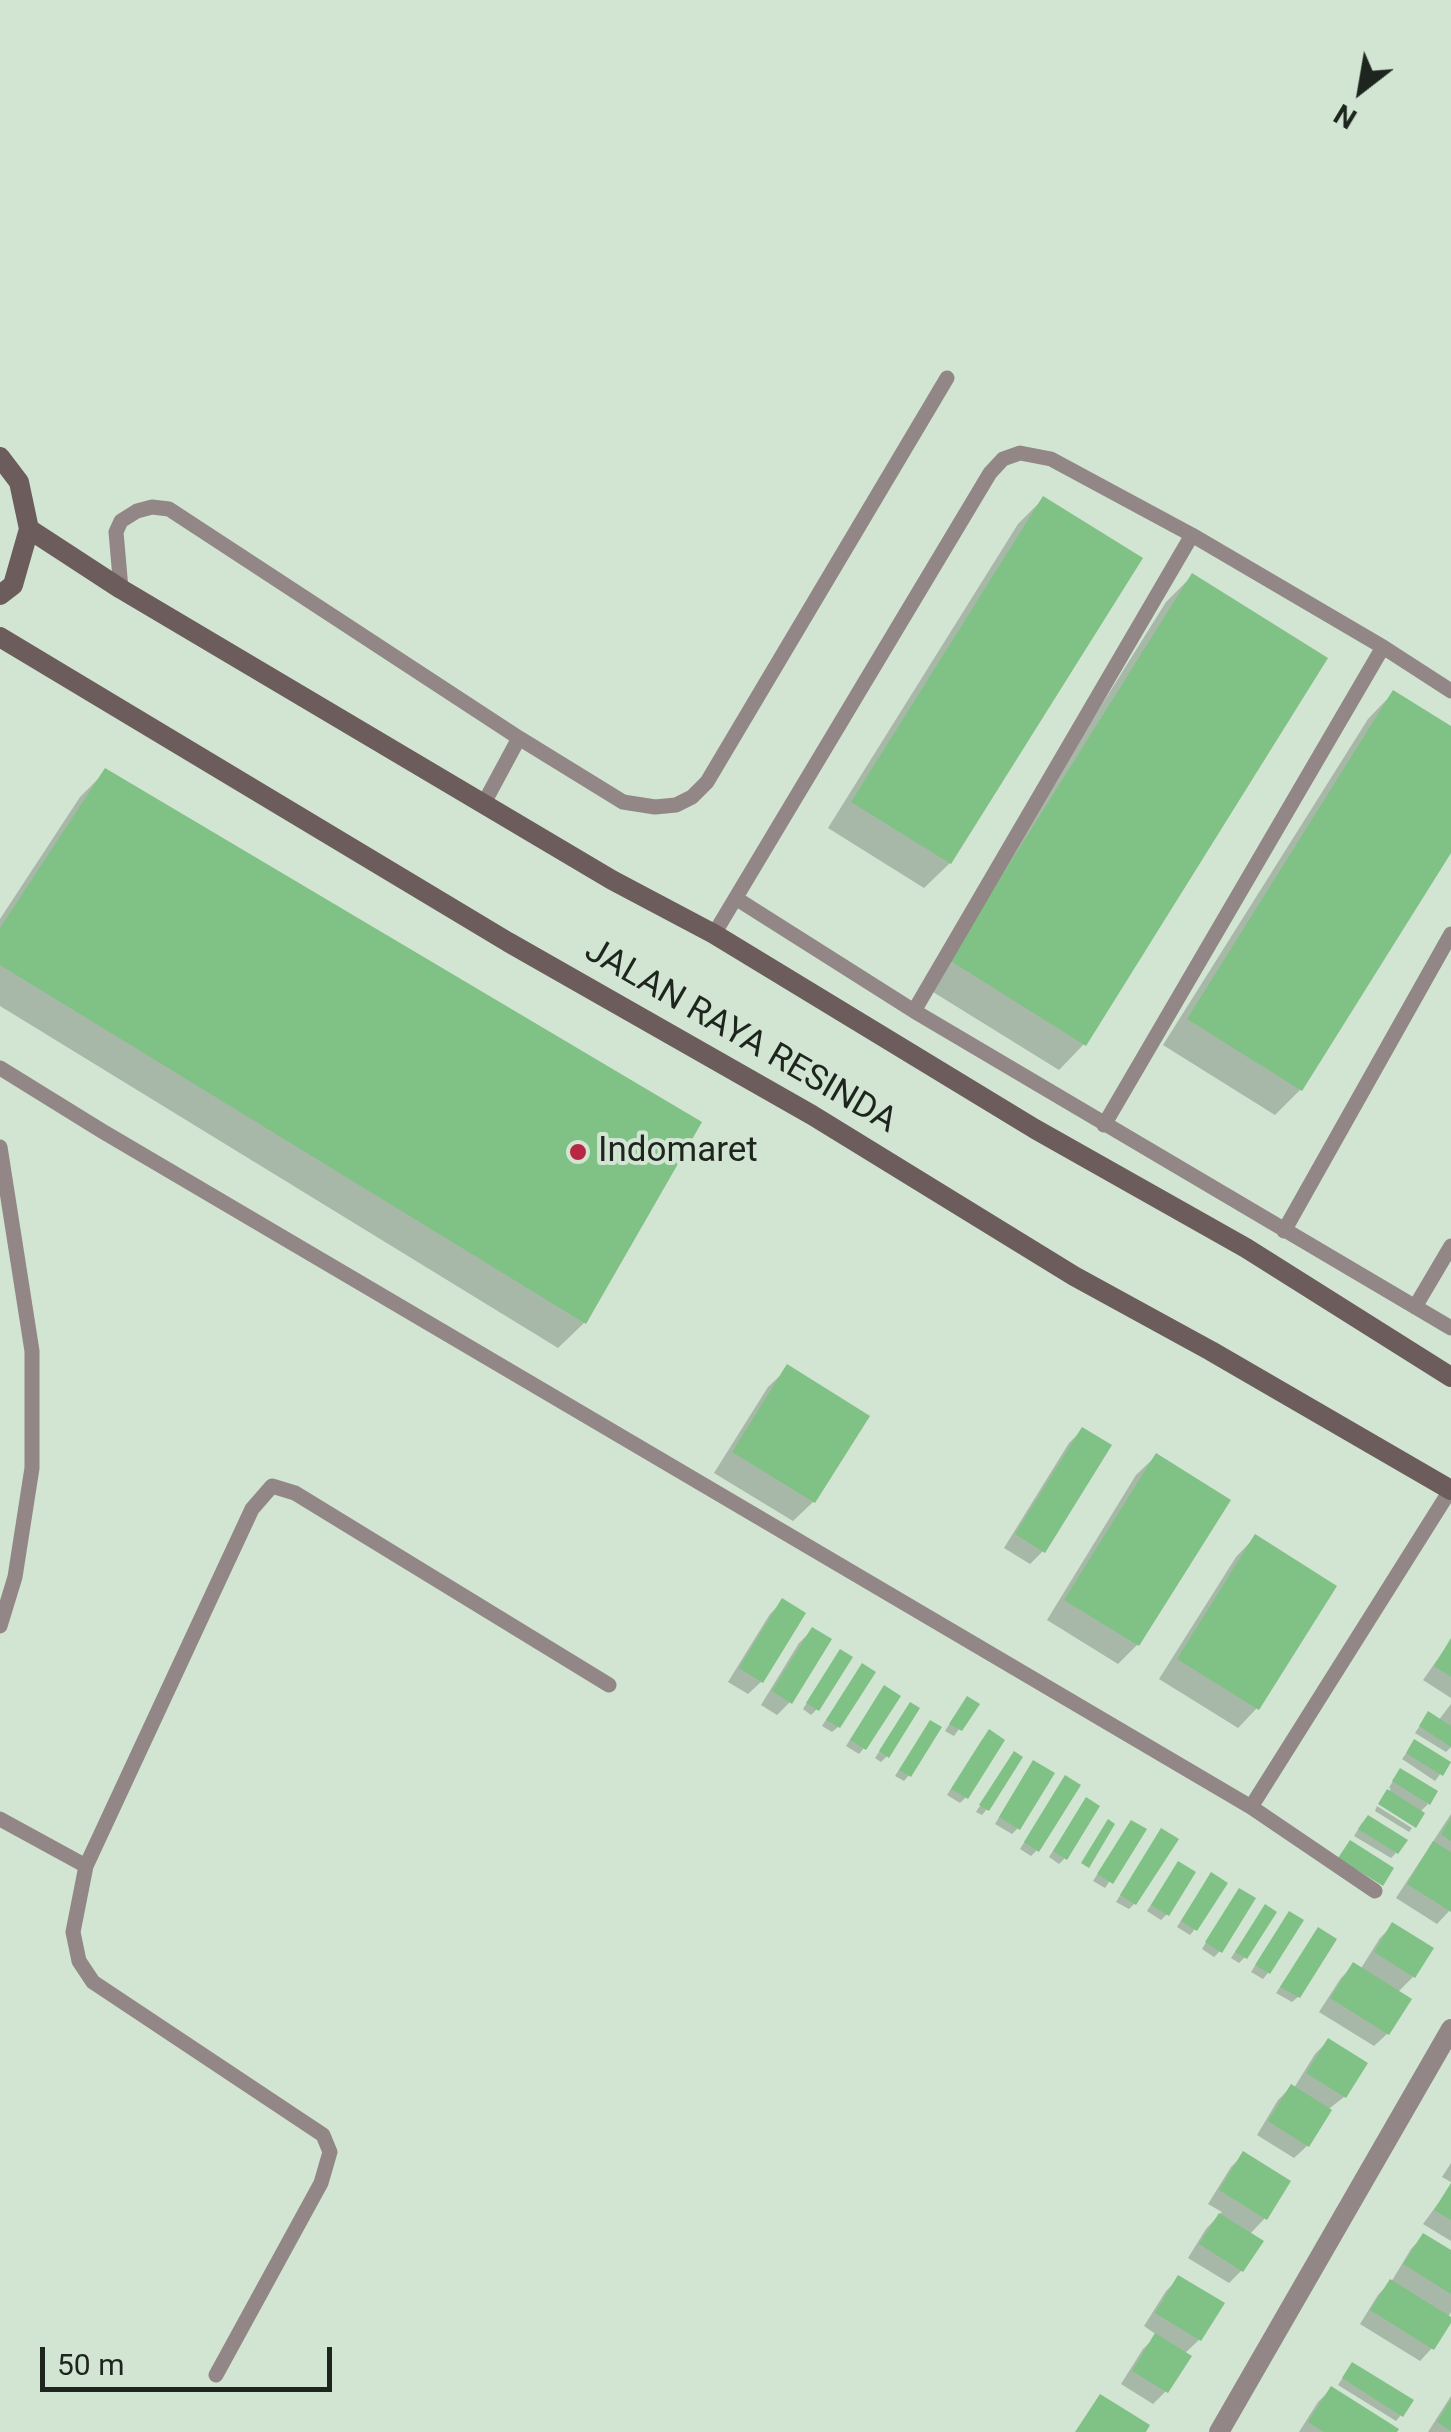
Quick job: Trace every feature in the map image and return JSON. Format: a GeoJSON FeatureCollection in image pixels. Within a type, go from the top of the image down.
{"type":"FeatureCollection","features":[{"type":"Feature","properties":{"kind":"street"},"geometry":{"type":"LineString","coordinates":[[0,456],[19,482],[29,528],[13,585],[0,595]]}},
{"type":"Feature","properties":{"kind":"street","name":"JALAN RAYA RESINDA"},"geometry":{"type":"LineString","coordinates":[[29,528],[121,589],[612,880],[714,934],[1034,1129],[1246,1248],[1451,1377]]}},
{"type":"Feature","properties":{"kind":"street","name":"JALAN RAYA RESINDA"},"geometry":{"type":"LineString","coordinates":[[0,636],[508,942],[812,1114],[1074,1276],[1451,1489]]}},
{"type":"Feature","properties":{"kind":"street"},"geometry":{"type":"LineString","coordinates":[[1219,2432],[1451,2029]]}},
{"type":"Feature","properties":{"kind":"lane"},"geometry":{"type":"LineString","coordinates":[[121,589],[116,532],[121,521],[138,510],[169,509],[623,802],[676,806],[706,782],[947,378]]}},
{"type":"Feature","properties":{"kind":"lane"},"geometry":{"type":"LineString","coordinates":[[714,934],[990,473],[1003,459],[1020,453],[1050,459],[1192,535],[1451,691]]}},
{"type":"Feature","properties":{"kind":"lane"},"geometry":{"type":"LineString","coordinates":[[914,1011],[1192,535]]}},
{"type":"Feature","properties":{"kind":"lane"},"geometry":{"type":"LineString","coordinates":[[1104,1125],[1383,647]]}},
{"type":"Feature","properties":{"kind":"lane"},"geometry":{"type":"LineString","coordinates":[[484,803],[519,738]]}},
{"type":"Feature","properties":{"kind":"lane"},"geometry":{"type":"LineString","coordinates":[[737,899],[914,1011],[1451,1328]]}},
{"type":"Feature","properties":{"kind":"lane"},"geometry":{"type":"LineString","coordinates":[[1284,1231],[1451,934]]}},
{"type":"Feature","properties":{"kind":"lane"},"geometry":{"type":"LineString","coordinates":[[0,1068],[1250,1807],[1375,1891]]}},
{"type":"Feature","properties":{"kind":"lane"},"geometry":{"type":"LineString","coordinates":[[0,1148],[32,1351],[32,1468],[15,1577],[0,1626]]}},
{"type":"Feature","properties":{"kind":"lane"},"geometry":{"type":"LineString","coordinates":[[1415,1307],[1451,1246]]}},
{"type":"Feature","properties":{"kind":"lane"},"geometry":{"type":"LineString","coordinates":[[216,2375],[321,2183],[330,2152],[323,2135],[93,1982],[78,1961],[73,1932],[86,1866],[252,1508],[272,1486],[295,1493],[610,1686]]}},
{"type":"Feature","properties":{"kind":"lane"},"geometry":{"type":"LineString","coordinates":[[1250,1807],[1451,1489]]}},
{"type":"Feature","properties":{"kind":"lane"},"geometry":{"type":"LineString","coordinates":[[0,1819],[86,1866]]}},
{"type":"Feature","properties":{"kind":"building"},"geometry":{"type":"Polygon","coordinates":[[[1043,496],[1143,558],[951,864],[851,802],[1043,496]]]}},
{"type":"Feature","properties":{"kind":"building"},"geometry":{"type":"Polygon","coordinates":[[[1192,573],[1328,658],[1086,1046],[949,960],[1192,573]]]}},
{"type":"Feature","properties":{"kind":"building"},"geometry":{"type":"Polygon","coordinates":[[[1393,690],[1451,726],[1451,853],[1302,1091],[1187,1019],[1393,690]]]}},
{"type":"Feature","properties":{"kind":"building"},"geometry":{"type":"Polygon","coordinates":[[[105,768],[702,1122],[586,1324],[0,965],[0,928],[105,768]]]}},
{"type":"Feature","properties":{"kind":"building"},"geometry":{"type":"Polygon","coordinates":[[[787,1364],[870,1416],[815,1503],[732,1452],[787,1364]]]}},
{"type":"Feature","properties":{"kind":"building"},"geometry":{"type":"Polygon","coordinates":[[[1082,1427],[1112,1445],[1045,1553],[1015,1534],[1082,1427]]]}},
{"type":"Feature","properties":{"kind":"building"},"geometry":{"type":"Polygon","coordinates":[[[1156,1453],[1231,1500],[1139,1646],[1064,1600],[1156,1453]]]}},
{"type":"Feature","properties":{"kind":"building"},"geometry":{"type":"Polygon","coordinates":[[[1255,1534],[1337,1586],[1259,1710],[1177,1659],[1255,1534]]]}},
{"type":"Feature","properties":{"kind":"building"},"geometry":{"type":"Polygon","coordinates":[[[782,1598],[806,1613],[763,1683],[739,1668],[782,1598]]]}},
{"type":"Feature","properties":{"kind":"building"},"geometry":{"type":"Polygon","coordinates":[[[812,1627],[832,1639],[792,1704],[772,1691],[812,1627]]]}},
{"type":"Feature","properties":{"kind":"building"},"geometry":{"type":"Polygon","coordinates":[[[1451,1638],[1451,1677],[1434,1666],[1451,1638]]]}},
{"type":"Feature","properties":{"kind":"building"},"geometry":{"type":"Polygon","coordinates":[[[840,1649],[853,1657],[819,1711],[806,1703],[840,1649]]]}},
{"type":"Feature","properties":{"kind":"building"},"geometry":{"type":"Polygon","coordinates":[[[862,1663],[876,1672],[840,1728],[826,1720],[862,1663]]]}},
{"type":"Feature","properties":{"kind":"building"},"geometry":{"type":"Polygon","coordinates":[[[884,1685],[901,1696],[866,1750],[850,1740],[884,1685]]]}},
{"type":"Feature","properties":{"kind":"building"},"geometry":{"type":"Polygon","coordinates":[[[967,1696],[980,1704],[962,1731],[949,1724],[967,1696]]]}},
{"type":"Feature","properties":{"kind":"building"},"geometry":{"type":"Polygon","coordinates":[[[910,1702],[920,1708],[889,1758],[879,1751],[910,1702]]]}},
{"type":"Feature","properties":{"kind":"building"},"geometry":{"type":"Polygon","coordinates":[[[1428,1711],[1451,1726],[1451,1747],[1419,1726],[1428,1711]]]}},
{"type":"Feature","properties":{"kind":"building"},"geometry":{"type":"Polygon","coordinates":[[[930,1720],[942,1727],[911,1777],[899,1770],[930,1720]]]}},
{"type":"Feature","properties":{"kind":"building"},"geometry":{"type":"Polygon","coordinates":[[[989,1729],[1005,1740],[968,1799],[951,1789],[989,1729]]]}},
{"type":"Feature","properties":{"kind":"building"},"geometry":{"type":"Polygon","coordinates":[[[1414,1739],[1451,1762],[1443,1776],[1406,1753],[1414,1739]]]}},
{"type":"Feature","properties":{"kind":"building"},"geometry":{"type":"Polygon","coordinates":[[[1014,1751],[1023,1757],[989,1811],[979,1805],[1014,1751]]]}},
{"type":"Feature","properties":{"kind":"building"},"geometry":{"type":"Polygon","coordinates":[[[1033,1760],[1055,1773],[1020,1830],[999,1817],[1033,1760]]]}},
{"type":"Feature","properties":{"kind":"building"},"geometry":{"type":"Polygon","coordinates":[[[1400,1768],[1438,1791],[1430,1805],[1392,1781],[1400,1768]]]}},
{"type":"Feature","properties":{"kind":"building"},"geometry":{"type":"Polygon","coordinates":[[[1065,1775],[1081,1785],[1039,1852],[1024,1842],[1065,1775]]]}},
{"type":"Feature","properties":{"kind":"building"},"geometry":{"type":"Polygon","coordinates":[[[1387,1789],[1425,1813],[1416,1828],[1378,1804],[1387,1789]]]}},
{"type":"Feature","properties":{"kind":"building"},"geometry":{"type":"Polygon","coordinates":[[[1086,1797],[1100,1806],[1067,1860],[1053,1851],[1086,1797]]]}},
{"type":"Feature","properties":{"kind":"building"},"geometry":{"type":"Polygon","coordinates":[[[1368,1815],[1408,1840],[1398,1854],[1358,1829],[1368,1815]]]}},
{"type":"Feature","properties":{"kind":"building"},"geometry":{"type":"Polygon","coordinates":[[[1451,1818],[1451,1841],[1441,1834],[1451,1818]]]}},
{"type":"Feature","properties":{"kind":"building"},"geometry":{"type":"Polygon","coordinates":[[[1108,1819],[1115,1824],[1089,1868],[1081,1863],[1108,1819]]]}},
{"type":"Feature","properties":{"kind":"building"},"geometry":{"type":"Polygon","coordinates":[[[1131,1820],[1147,1829],[1113,1884],[1097,1874],[1131,1820]]]}},
{"type":"Feature","properties":{"kind":"building"},"geometry":{"type":"Polygon","coordinates":[[[1161,1828],[1179,1839],[1136,1905],[1120,1895],[1161,1828]]]}},
{"type":"Feature","properties":{"kind":"building"},"geometry":{"type":"Polygon","coordinates":[[[1350,1840],[1394,1868],[1383,1886],[1338,1858],[1350,1840]]]}},
{"type":"Feature","properties":{"kind":"building"},"geometry":{"type":"Polygon","coordinates":[[[1433,1841],[1451,1852],[1451,1912],[1407,1884],[1433,1841]]]}},
{"type":"Feature","properties":{"kind":"building"},"geometry":{"type":"Polygon","coordinates":[[[1178,1861],[1196,1872],[1169,1916],[1151,1905],[1178,1861]]]}},
{"type":"Feature","properties":{"kind":"building"},"geometry":{"type":"Polygon","coordinates":[[[1211,1872],[1228,1883],[1197,1931],[1181,1921],[1211,1872]]]}},
{"type":"Feature","properties":{"kind":"building"},"geometry":{"type":"Polygon","coordinates":[[[1239,1888],[1256,1898],[1222,1953],[1205,1942],[1239,1888]]]}},
{"type":"Feature","properties":{"kind":"building"},"geometry":{"type":"Polygon","coordinates":[[[1265,1904],[1277,1912],[1247,1959],[1235,1952],[1265,1904]]]}},
{"type":"Feature","properties":{"kind":"building"},"geometry":{"type":"Polygon","coordinates":[[[1289,1911],[1304,1920],[1270,1974],[1255,1965],[1289,1911]]]}},
{"type":"Feature","properties":{"kind":"building"},"geometry":{"type":"Polygon","coordinates":[[[1392,1922],[1434,1948],[1415,1978],[1374,1952],[1392,1922]]]}},
{"type":"Feature","properties":{"kind":"building"},"geometry":{"type":"Polygon","coordinates":[[[1318,1927],[1337,1939],[1300,1998],[1280,1987],[1318,1927]]]}},
{"type":"Feature","properties":{"kind":"building"},"geometry":{"type":"Polygon","coordinates":[[[1353,1962],[1412,1999],[1389,2035],[1330,1998],[1353,1962]]]}},
{"type":"Feature","properties":{"kind":"building"},"geometry":{"type":"Polygon","coordinates":[[[1328,2038],[1368,2063],[1346,2098],[1306,2073],[1328,2038]]]}},
{"type":"Feature","properties":{"kind":"building"},"geometry":{"type":"Polygon","coordinates":[[[1291,2084],[1332,2110],[1309,2147],[1268,2121],[1291,2084]]]}},
{"type":"Feature","properties":{"kind":"building"},"geometry":{"type":"Polygon","coordinates":[[[1243,2151],[1291,2181],[1267,2220],[1219,2190],[1243,2151]]]}},
{"type":"Feature","properties":{"kind":"building"},"geometry":{"type":"Polygon","coordinates":[[[1451,2183],[1451,2220],[1434,2210],[1451,2183]]]}},
{"type":"Feature","properties":{"kind":"building"},"geometry":{"type":"Polygon","coordinates":[[[1219,2213],[1264,2241],[1243,2272],[1199,2244],[1219,2213]]]}},
{"type":"Feature","properties":{"kind":"building"},"geometry":{"type":"Polygon","coordinates":[[[1423,2233],[1451,2250],[1451,2294],[1403,2264],[1423,2233]]]}},
{"type":"Feature","properties":{"kind":"building"},"geometry":{"type":"Polygon","coordinates":[[[1178,2275],[1225,2303],[1201,2341],[1155,2313],[1178,2275]]]}},
{"type":"Feature","properties":{"kind":"building"},"geometry":{"type":"Polygon","coordinates":[[[1390,2279],[1451,2317],[1434,2350],[1370,2310],[1390,2279]]]}},
{"type":"Feature","properties":{"kind":"building"},"geometry":{"type":"Polygon","coordinates":[[[1155,2333],[1192,2356],[1168,2393],[1132,2371],[1155,2333]]]}},
{"type":"Feature","properties":{"kind":"building"},"geometry":{"type":"Polygon","coordinates":[[[1352,2362],[1414,2400],[1403,2417],[1342,2378],[1352,2362]]]}},
{"type":"Feature","properties":{"kind":"building"},"geometry":{"type":"Polygon","coordinates":[[[1331,2386],[1399,2429],[1324,2432],[1308,2422],[1331,2386]]]}},
{"type":"Feature","properties":{"kind":"building"},"geometry":{"type":"Polygon","coordinates":[[[1100,2394],[1150,2425],[1146,2432],[1075,2432],[1100,2394]]]}},
{"type":"Feature","properties":{"kind":"building"},"geometry":{"type":"Polygon","coordinates":[[[1451,2399],[1451,2431],[1437,2422],[1451,2399]]]}},
{"type":"Feature","properties":{"kind":"place","name":"Indomaret"},"geometry":{"type":"Point","coordinates":[578,1152]}}]}
